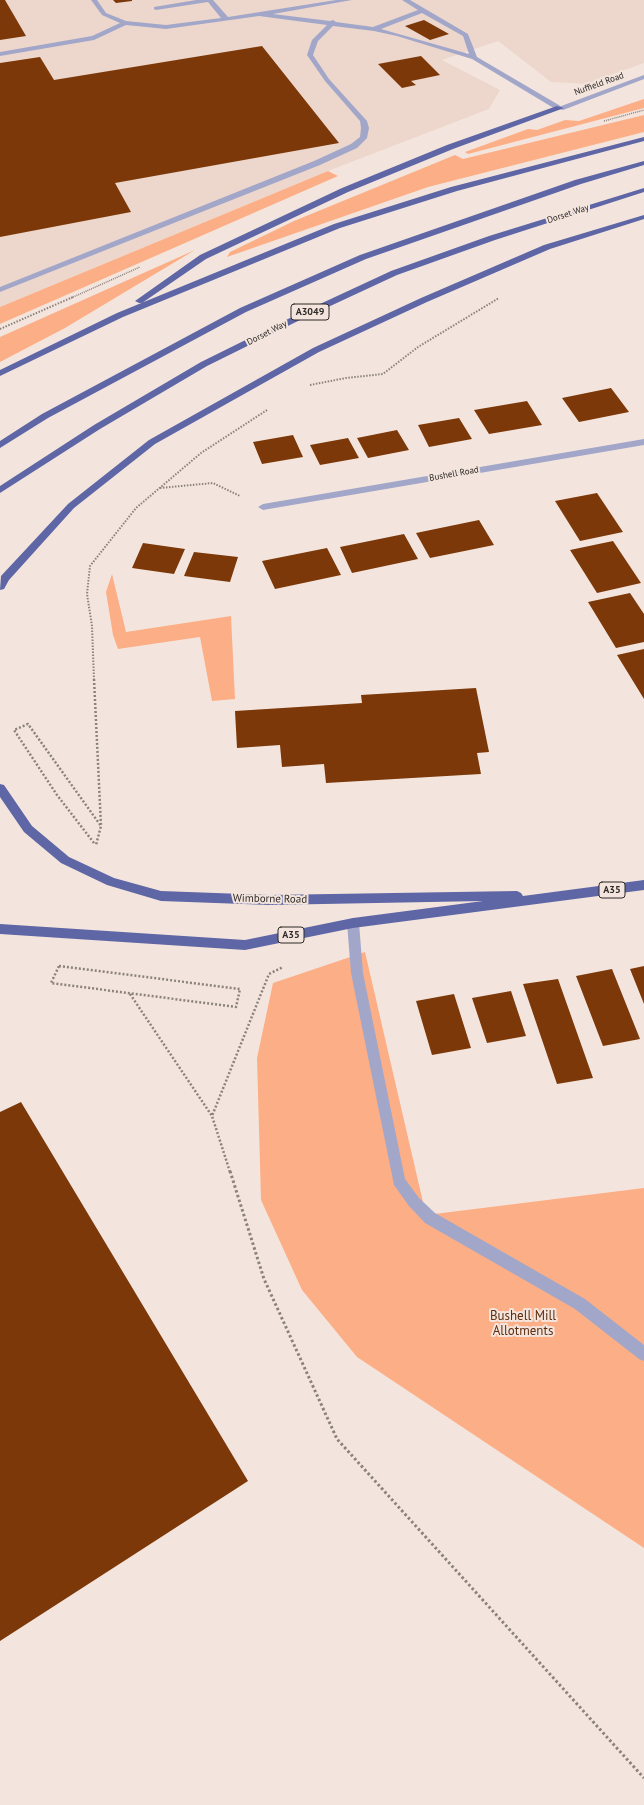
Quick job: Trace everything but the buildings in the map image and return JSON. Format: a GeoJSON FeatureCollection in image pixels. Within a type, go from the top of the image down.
{"type":"FeatureCollection","features":[{"type":"Feature","properties":{"kind":"highway"},"geometry":{"type":"LineString","coordinates":[[120,314],[203,258],[253,233],[346,190],[450,147],[560,108]]}},
{"type":"Feature","properties":{"kind":"highway"},"geometry":{"type":"LineString","coordinates":[[0,373],[120,314],[337,226],[454,189],[644,139]]}},
{"type":"Feature","properties":{"kind":"highway","name":"A3049"},"geometry":{"type":"LineString","coordinates":[[0,445],[52,413],[237,313],[356,260],[578,182],[644,163]]}},
{"type":"Feature","properties":{"kind":"highway","name":"Dorset Way"},"geometry":{"type":"LineString","coordinates":[[1,490],[97,427],[204,364],[394,273],[492,238],[644,190]]}},
{"type":"Feature","properties":{"kind":"highway"},"geometry":{"type":"LineString","coordinates":[[0,587],[5,578],[71,506],[152,442],[316,350],[424,300],[547,247],[644,217]]}},
{"type":"Feature","properties":{"kind":"highway","name":"Wimborne Road"},"geometry":{"type":"LineString","coordinates":[[0,788],[28,829],[65,860],[111,882],[161,896],[270,900],[580,895]]}},
{"type":"Feature","properties":{"kind":"highway","name":"Wimborne Road"},"geometry":{"type":"LineString","coordinates":[[0,929],[245,945],[353,923],[580,895],[644,885]]}},
{"type":"Feature","properties":{"kind":"street"},"geometry":{"type":"LineString","coordinates":[[94,0],[104,14],[125,23],[166,27],[349,0]]}},
{"type":"Feature","properties":{"kind":"street"},"geometry":{"type":"LineString","coordinates":[[156,8],[209,0],[226,19]]}},
{"type":"Feature","properties":{"kind":"street"},"geometry":{"type":"LineString","coordinates":[[405,0],[466,35],[474,58]]}},
{"type":"Feature","properties":{"kind":"street"},"geometry":{"type":"LineString","coordinates":[[374,29],[423,10]]}},
{"type":"Feature","properties":{"kind":"street"},"geometry":{"type":"LineString","coordinates":[[260,14],[333,22],[374,29],[474,58],[560,108]]}},
{"type":"Feature","properties":{"kind":"street"},"geometry":{"type":"LineString","coordinates":[[0,290],[317,163],[344,152],[354,146],[363,138],[365,128],[363,121],[327,80],[310,55],[315,40],[333,22]]}},
{"type":"Feature","properties":{"kind":"street"},"geometry":{"type":"LineString","coordinates":[[0,54],[94,38],[125,23]]}},
{"type":"Feature","properties":{"kind":"street","name":"Nuffield Road"},"geometry":{"type":"LineString","coordinates":[[560,108],[644,77]]}},
{"type":"Feature","properties":{"kind":"street","name":"Bushell Road"},"geometry":{"type":"LineString","coordinates":[[263,507],[644,442]]}},
{"type":"Feature","properties":{"kind":"street"},"geometry":{"type":"LineString","coordinates":[[353,923],[358,973],[399,1182],[414,1202],[430,1218],[580,1304],[644,1354]]}},
{"type":"Feature","properties":{"kind":"path"},"geometry":{"type":"LineString","coordinates":[[160,488],[213,483],[263,507]]}},
{"type":"Feature","properties":{"kind":"path"},"geometry":{"type":"LineString","coordinates":[[96,845],[57,795],[14,730],[28,724],[101,826]]}},
{"type":"Feature","properties":{"kind":"path"},"geometry":{"type":"LineString","coordinates":[[212,1116],[269,974],[290,964]]}},
{"type":"Feature","properties":{"kind":"path"},"geometry":{"type":"LineString","coordinates":[[129,994],[236,1007],[240,989],[59,966],[51,983],[129,994],[212,1116],[264,1279],[337,1439],[644,1778]]}},
{"type":"Feature","properties":{"kind":"shaded area"},"geometry":{"type":"Polygon","coordinates":[[[0,0],[644,0],[644,63],[586,84],[551,82],[498,41],[442,60],[500,90],[489,109],[328,171],[0,307],[0,0]]]}},
{"type":"Feature","properties":{"kind":"green space"},"geometry":{"type":"Polygon","coordinates":[[[644,99],[644,108],[468,154],[465,152],[528,129],[537,130],[565,120],[579,121],[644,99]]]}},
{"type":"Feature","properties":{"kind":"green space"},"geometry":{"type":"Polygon","coordinates":[[[644,115],[644,132],[428,187],[227,257],[230,252],[294,221],[455,155],[463,159],[644,115]]]}},
{"type":"Feature","properties":{"kind":"green space"},"geometry":{"type":"Polygon","coordinates":[[[328,171],[338,176],[0,324],[0,307],[328,171]]]}},
{"type":"Feature","properties":{"kind":"green space"},"geometry":{"type":"Polygon","coordinates":[[[195,250],[65,328],[0,362],[0,337],[195,250]]]}},
{"type":"Feature","properties":{"kind":"green space"},"geometry":{"type":"Polygon","coordinates":[[[112,574],[126,632],[231,616],[235,699],[212,701],[200,637],[118,649],[113,635],[106,592],[112,574]]]}},
{"type":"Feature","properties":{"kind":"green space","name":"Bushell Mill Allotments"},"geometry":{"type":"Polygon","coordinates":[[[365,952],[426,1215],[644,1188],[644,1548],[357,1357],[302,1290],[261,1200],[257,1058],[273,983],[365,952]]]}}]}
